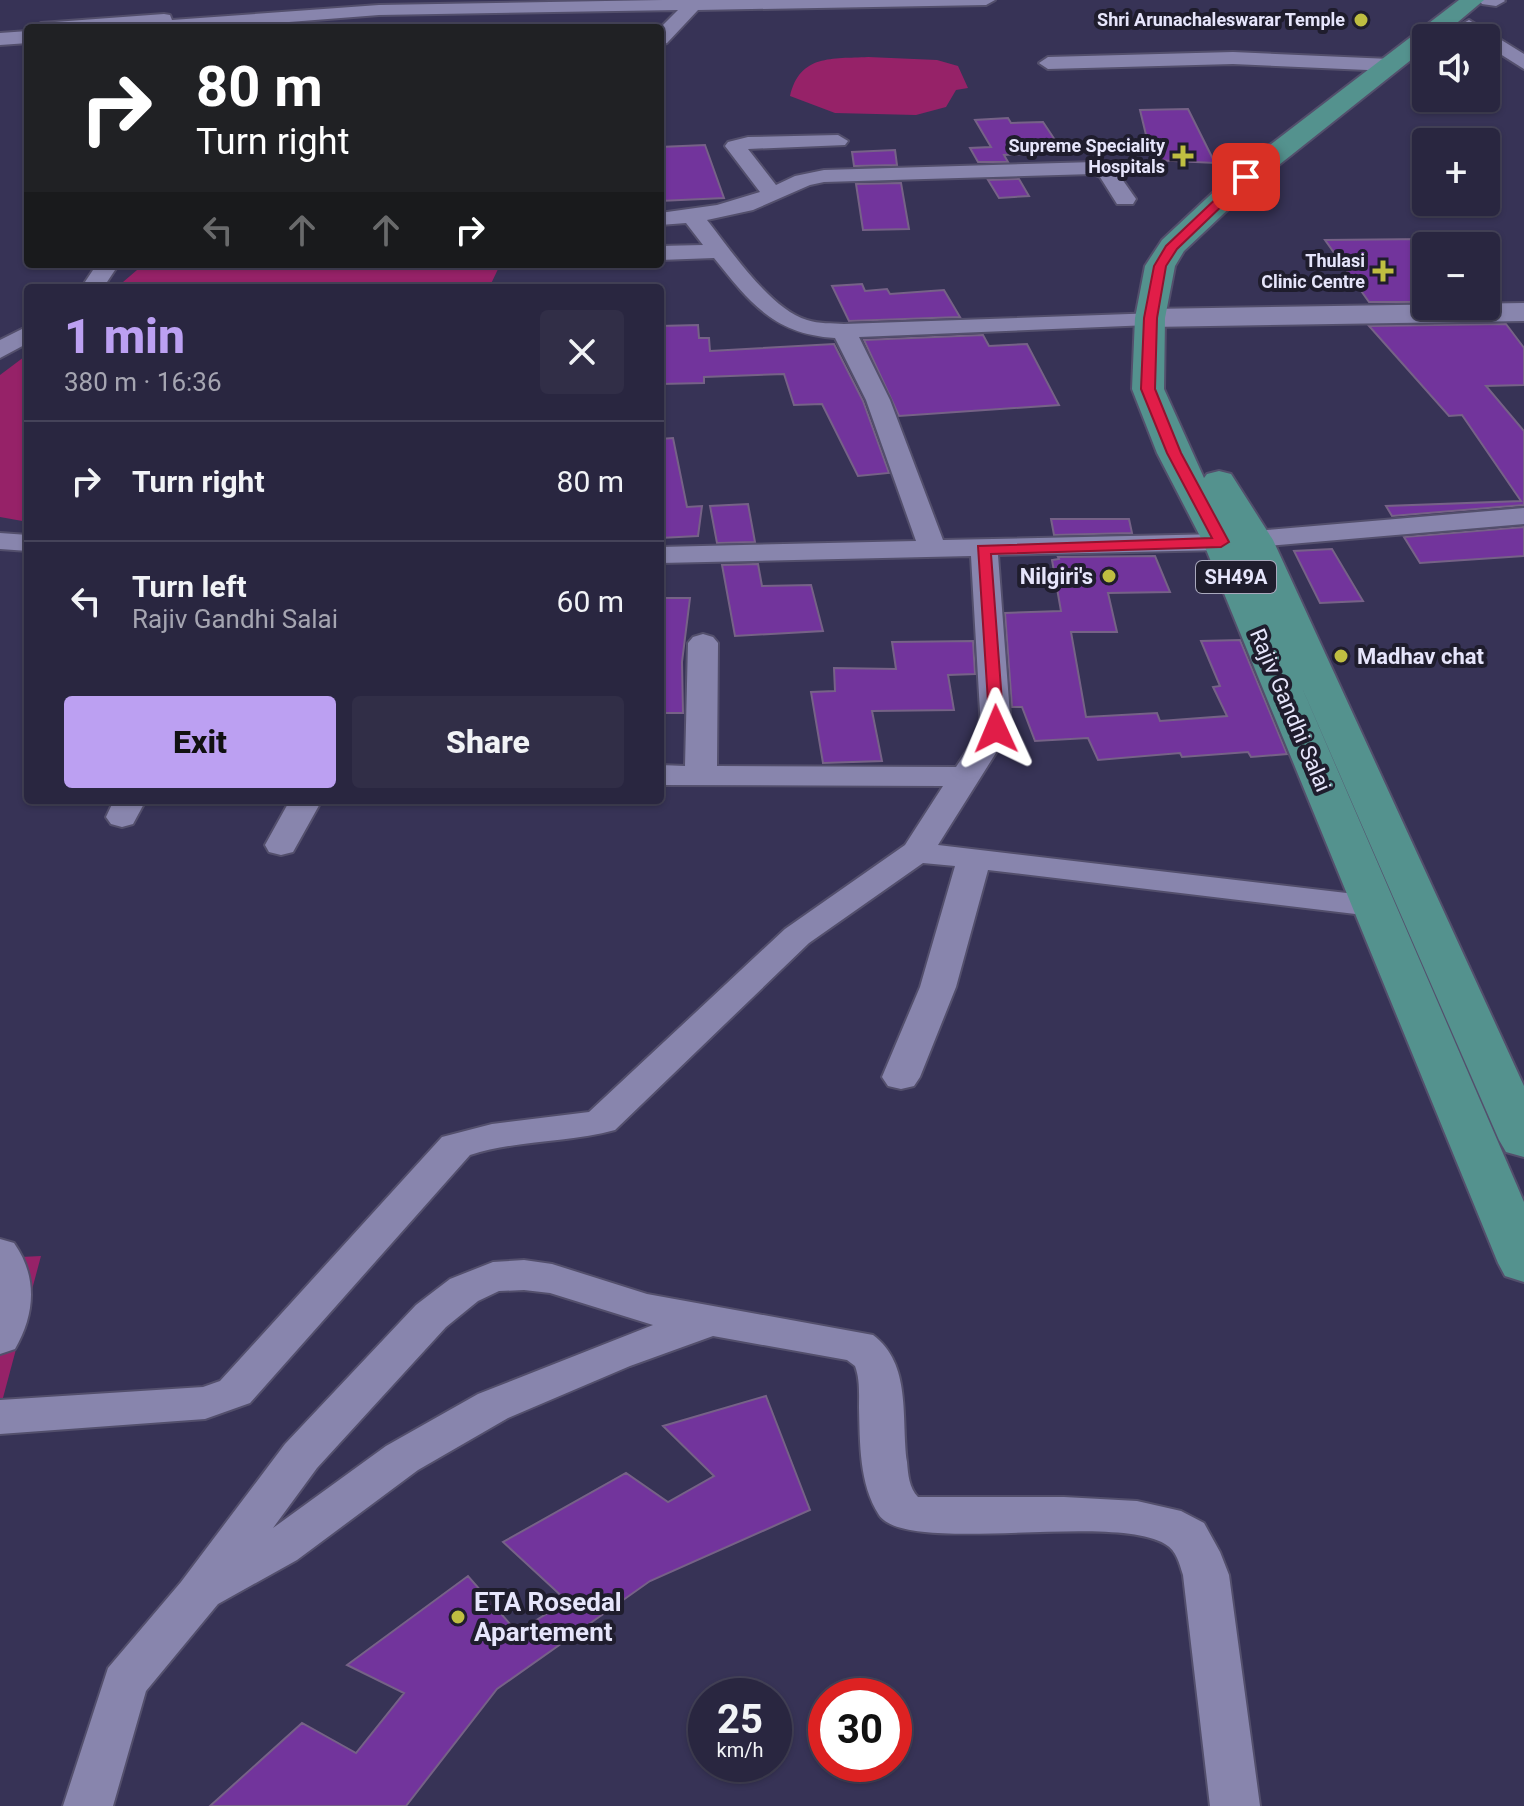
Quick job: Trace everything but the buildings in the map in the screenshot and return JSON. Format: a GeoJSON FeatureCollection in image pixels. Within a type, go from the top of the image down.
{"type":"FeatureCollection","features":[{"type":"Feature","properties":{"kind":"main road","name":"Rajiv Gandhi Salai"},"geometry":{"type":"LineString","coordinates":[[1479,11],[1390,65],[1246,177],[1191,227],[1160,266],[1161,318],[1148,389],[1174,453],[1238,541],[1524,1140]]}},
{"type":"Feature","properties":{"kind":"main road","name":"Rajiv Gandhi Salai"},"geometry":{"type":"LineString","coordinates":[[1161,318],[1190,257],[1238,205],[1412,70]]}},
{"type":"Feature","properties":{"kind":"main road","name":"Rajiv Gandhi Salai"},"geometry":{"type":"LineString","coordinates":[[1238,541],[1372,906],[1524,1263]]}},
{"type":"Feature","properties":{"kind":"street"},"geometry":{"type":"LineString","coordinates":[[95,24],[376,3],[532,0]]}},
{"type":"Feature","properties":{"kind":"street"},"geometry":{"type":"LineString","coordinates":[[193,24],[379,10],[986,0]]}},
{"type":"Feature","properties":{"kind":"street"},"geometry":{"type":"LineString","coordinates":[[664,35],[695,3]]}},
{"type":"Feature","properties":{"kind":"street"},"geometry":{"type":"LineString","coordinates":[[1479,11],[1524,63]]}},
{"type":"Feature","properties":{"kind":"street"},"geometry":{"type":"LineString","coordinates":[[0,31],[24,29]]}},
{"type":"Feature","properties":{"kind":"street"},"geometry":{"type":"LineString","coordinates":[[0,39],[24,37]]}},
{"type":"Feature","properties":{"kind":"street"},"geometry":{"type":"LineString","coordinates":[[1048,63],[1233,58],[1390,65]]}},
{"type":"Feature","properties":{"kind":"street"},"geometry":{"type":"LineString","coordinates":[[773,195],[735,146],[838,141]]}},
{"type":"Feature","properties":{"kind":"street"},"geometry":{"type":"LineString","coordinates":[[664,219],[692,216],[773,195],[789,184],[824,176],[1085,168],[1108,173],[1125,199]]}},
{"type":"Feature","properties":{"kind":"street"},"geometry":{"type":"LineString","coordinates":[[692,216],[720,251],[789,321],[814,329],[844,331],[1161,318],[1524,312]]}},
{"type":"Feature","properties":{"kind":"street"},"geometry":{"type":"LineString","coordinates":[[664,253],[720,251]]}},
{"type":"Feature","properties":{"kind":"street"},"geometry":{"type":"LineString","coordinates":[[844,331],[878,400],[933,550]]}},
{"type":"Feature","properties":{"kind":"street"},"geometry":{"type":"LineString","coordinates":[[0,351],[24,336]]}},
{"type":"Feature","properties":{"kind":"street"},"geometry":{"type":"LineString","coordinates":[[664,555],[984,550],[1238,541],[1524,516]]}},
{"type":"Feature","properties":{"kind":"street"},"geometry":{"type":"LineString","coordinates":[[0,541],[24,543]]}},
{"type":"Feature","properties":{"kind":"street"},"geometry":{"type":"LineString","coordinates":[[0,1417],[205,1403],[235,1392],[456,1146],[473,1140],[580,1128],[602,1121],[797,936],[917,852],[996,729],[984,550]]}},
{"type":"Feature","properties":{"kind":"street"},"geometry":{"type":"LineString","coordinates":[[701,777],[703,643]]}},
{"type":"Feature","properties":{"kind":"street"},"geometry":{"type":"LineString","coordinates":[[664,775],[968,777]]}},
{"type":"Feature","properties":{"kind":"street"},"geometry":{"type":"LineString","coordinates":[[281,845],[304,804]]}},
{"type":"Feature","properties":{"kind":"street"},"geometry":{"type":"LineString","coordinates":[[917,852],[1372,906]]}},
{"type":"Feature","properties":{"kind":"street"},"geometry":{"type":"LineString","coordinates":[[901,1077],[938,987],[974,859]]}},
{"type":"Feature","properties":{"kind":"street"},"geometry":{"type":"LineString","coordinates":[[0,1253],[9,1263],[12,1277],[0,1338]]}},
{"type":"Feature","properties":{"kind":"street"},"geometry":{"type":"LineString","coordinates":[[88,1806],[125,1682],[197,1596],[301,1456],[431,1316],[464,1290],[493,1277],[524,1275],[552,1279],[645,1309],[858,1346],[870,1355],[878,1368],[882,1387],[886,1483],[894,1502],[906,1512],[932,1515],[1129,1516],[1162,1521],[1184,1533],[1198,1552],[1206,1575],[1235,1806]]}},
{"type":"Feature","properties":{"kind":"street"},"geometry":{"type":"LineString","coordinates":[[197,1596],[281,1547],[402,1458],[493,1406],[615,1355],[710,1321]]}},
{"type":"Feature","properties":{"kind":"shaded area"},"geometry":{"type":"Polygon","coordinates":[[[830,59],[937,60],[958,66],[968,88],[956,90],[946,107],[916,115],[835,113],[790,96],[801,72],[810,66],[830,59]]]}},
{"type":"Feature","properties":{"kind":"shaded area"},"geometry":{"type":"Polygon","coordinates":[[[139,268],[499,268],[491,284],[121,284],[139,268]]]}},
{"type":"Feature","properties":{"kind":"shaded area"},"geometry":{"type":"Polygon","coordinates":[[[24,357],[24,521],[0,517],[0,375],[24,357]]]}},
{"type":"Feature","properties":{"kind":"shaded area"},"geometry":{"type":"Polygon","coordinates":[[[41,1256],[0,1409],[0,1258],[41,1256]]]}},
{"type":"Feature","properties":{"kind":"place","name":"Shri Arunachaleswarar Temple"},"geometry":{"type":"Point","coordinates":[1361,20]}},
{"type":"Feature","properties":{"kind":"place","name":"Supreme Speciality Hospitals"},"geometry":{"type":"Point","coordinates":[1183,156]}},
{"type":"Feature","properties":{"kind":"place","name":"Thulasi Clinic Centre"},"geometry":{"type":"Point","coordinates":[1383,271]}},
{"type":"Feature","properties":{"kind":"place","name":"Nilgiri's"},"geometry":{"type":"Point","coordinates":[1109,576]}},
{"type":"Feature","properties":{"kind":"place","name":"Madhav chat"},"geometry":{"type":"Point","coordinates":[1341,656]}},
{"type":"Feature","properties":{"kind":"place","name":"ETA Rosedal Apartement"},"geometry":{"type":"Point","coordinates":[458,1617]}},
{"type":"Feature","properties":{"kind":"route"},"geometry":{"type":"LineString","coordinates":[[996,729],[984,550],[1221,542],[1174,453],[1148,389],[1150,318],[1160,266],[1172,246],[1246,177]]}}]}
